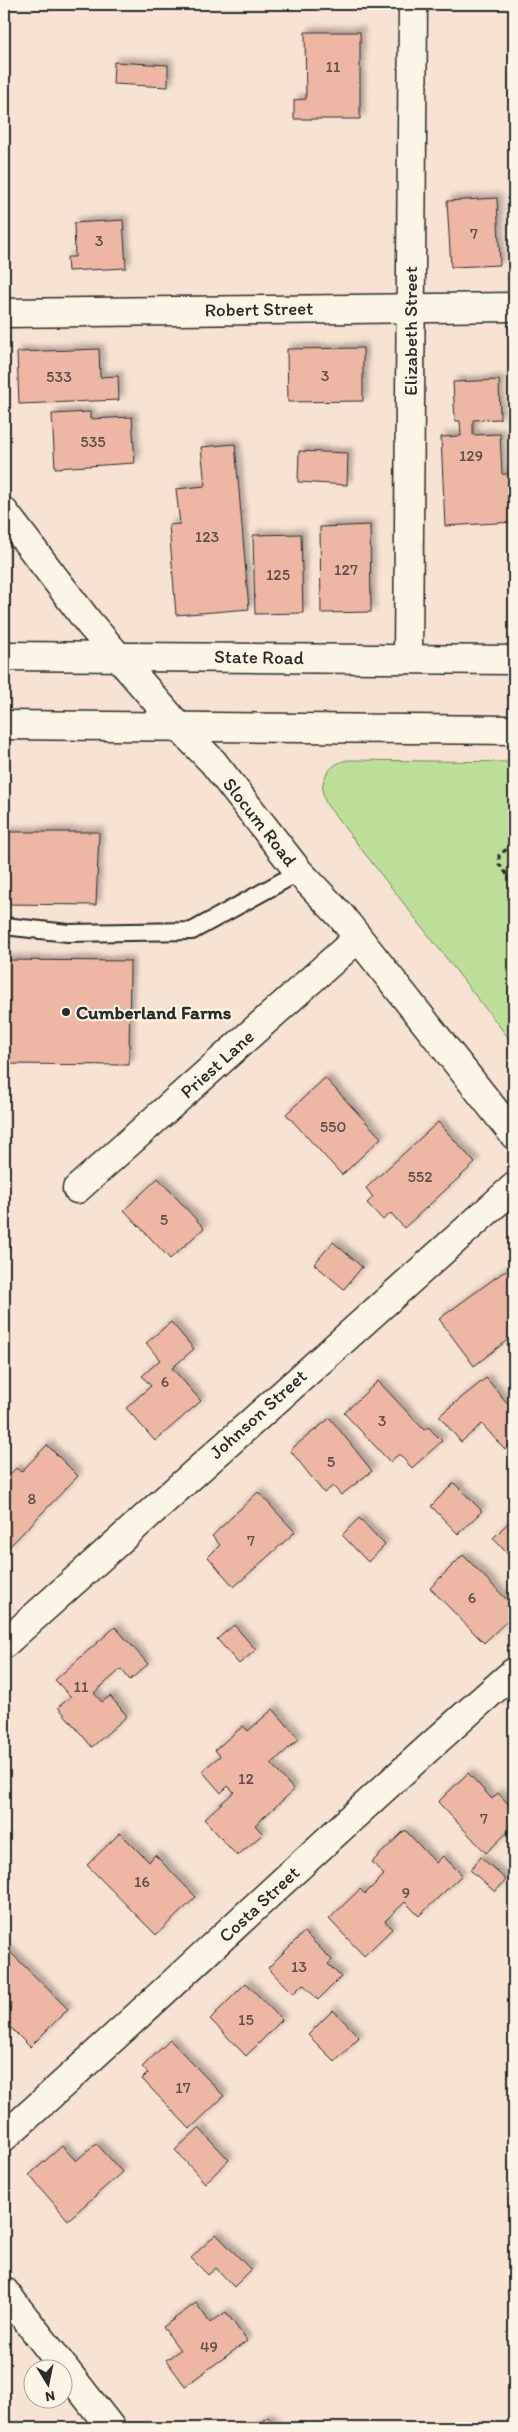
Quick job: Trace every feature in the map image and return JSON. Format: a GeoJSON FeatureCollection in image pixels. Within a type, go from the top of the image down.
{"type":"FeatureCollection","features":[{"type":"Feature","properties":{"kind":"street","name":"Elizabeth Street"},"geometry":{"type":"LineString","coordinates":[[408,659],[413,4]]}},
{"type":"Feature","properties":{"kind":"street","name":"Robert Street"},"geometry":{"type":"LineString","coordinates":[[4,313],[514,307]]}},
{"type":"Feature","properties":{"kind":"street","name":"Slocum Road"},"geometry":{"type":"LineString","coordinates":[[4,512],[89,623],[179,727],[213,762],[299,872],[358,938],[514,1135]]}},
{"type":"Feature","properties":{"kind":"street","name":"State Road"},"geometry":{"type":"LineString","coordinates":[[4,656],[118,655],[514,660]]}},
{"type":"Feature","properties":{"kind":"street"},"geometry":{"type":"LineString","coordinates":[[4,725],[514,730]]}},
{"type":"Feature","properties":{"kind":"street","name":"Priest Lane"},"geometry":{"type":"LineString","coordinates":[[77,1189],[358,938]]}},
{"type":"Feature","properties":{"kind":"street","name":"Johnson Street"},"geometry":{"type":"LineString","coordinates":[[4,1644],[514,1187]]}},
{"type":"Feature","properties":{"kind":"street","name":"Costa Street"},"geometry":{"type":"LineString","coordinates":[[4,2137],[138,2017],[370,1800],[514,1672]]}},
{"type":"Feature","properties":{"kind":"street"},"geometry":{"type":"LineString","coordinates":[[4,2291],[111,2428]]}},
{"type":"Feature","properties":{"kind":"lane"},"geometry":{"type":"LineString","coordinates":[[4,926],[68,933],[192,931],[299,872]]}},
{"type":"Feature","properties":{"kind":"path"},"geometry":{"type":"LineString","coordinates":[[514,844],[499,855],[499,864],[514,884]]}},
{"type":"Feature","properties":{"kind":"green space"},"geometry":{"type":"Polygon","coordinates":[[[348,760],[514,762],[514,1045],[327,805],[323,790],[325,776],[334,766],[348,760]]]}},
{"type":"Feature","properties":{"kind":"building"},"geometry":{"type":"Polygon","coordinates":[[[305,32],[360,32],[360,119],[294,119],[294,100],[306,99],[305,32]]]}},
{"type":"Feature","properties":{"kind":"building"},"geometry":{"type":"Polygon","coordinates":[[[114,62],[168,65],[168,87],[113,84],[114,62]]]}},
{"type":"Feature","properties":{"kind":"building"},"geometry":{"type":"Polygon","coordinates":[[[497,198],[500,265],[451,267],[447,201],[497,198]]]}},
{"type":"Feature","properties":{"kind":"building"},"geometry":{"type":"Polygon","coordinates":[[[514,199],[514,243],[513,243],[508,200],[514,199]]]}},
{"type":"Feature","properties":{"kind":"building"},"geometry":{"type":"Polygon","coordinates":[[[123,220],[126,268],[68,271],[67,257],[75,257],[74,223],[123,220]]]}},
{"type":"Feature","properties":{"kind":"building"},"geometry":{"type":"Polygon","coordinates":[[[363,348],[363,401],[288,402],[287,349],[363,348]]]}},
{"type":"Feature","properties":{"kind":"building"},"geometry":{"type":"Polygon","coordinates":[[[99,349],[100,377],[118,376],[119,400],[19,404],[17,352],[99,349]]]}},
{"type":"Feature","properties":{"kind":"building"},"geometry":{"type":"Polygon","coordinates":[[[499,380],[500,419],[473,420],[473,435],[500,434],[502,474],[513,474],[514,522],[445,526],[441,437],[461,436],[460,421],[455,421],[453,382],[499,380]]]}},
{"type":"Feature","properties":{"kind":"building"},"geometry":{"type":"Polygon","coordinates":[[[90,412],[90,419],[132,417],[135,463],[55,468],[52,414],[90,412]]]}},
{"type":"Feature","properties":{"kind":"building"},"geometry":{"type":"Polygon","coordinates":[[[235,444],[249,609],[176,615],[169,525],[180,524],[176,489],[205,486],[201,447],[235,444]]]}},
{"type":"Feature","properties":{"kind":"building"},"geometry":{"type":"Polygon","coordinates":[[[299,451],[348,453],[347,485],[298,482],[299,451]]]}},
{"type":"Feature","properties":{"kind":"building"},"geometry":{"type":"Polygon","coordinates":[[[370,525],[371,612],[321,613],[320,527],[370,525]]]}},
{"type":"Feature","properties":{"kind":"building"},"geometry":{"type":"Polygon","coordinates":[[[301,534],[303,613],[255,614],[253,535],[301,534]]]}},
{"type":"Feature","properties":{"kind":"building"},"geometry":{"type":"Polygon","coordinates":[[[4,832],[99,832],[96,905],[4,904],[4,832]]]}},
{"type":"Feature","properties":{"kind":"building","name":"Cumberland Farms"},"geometry":{"type":"Polygon","coordinates":[[[4,960],[130,961],[129,1065],[4,1064],[4,960]]]}},
{"type":"Feature","properties":{"kind":"building"},"geometry":{"type":"Polygon","coordinates":[[[325,1078],[381,1138],[342,1175],[286,1114],[325,1078]]]}},
{"type":"Feature","properties":{"kind":"building"},"geometry":{"type":"Polygon","coordinates":[[[438,1122],[475,1163],[404,1228],[391,1213],[383,1220],[367,1203],[373,1197],[366,1188],[438,1122]]]}},
{"type":"Feature","properties":{"kind":"building"},"geometry":{"type":"Polygon","coordinates":[[[158,1178],[204,1228],[170,1259],[124,1210],[158,1178]]]}},
{"type":"Feature","properties":{"kind":"building"},"geometry":{"type":"Polygon","coordinates":[[[333,1242],[362,1267],[344,1289],[314,1264],[333,1242]]]}},
{"type":"Feature","properties":{"kind":"building"},"geometry":{"type":"Polygon","coordinates":[[[509,1268],[514,1275],[514,1322],[510,1325],[514,1335],[474,1366],[439,1319],[509,1268]]]}},
{"type":"Feature","properties":{"kind":"building"},"geometry":{"type":"Polygon","coordinates":[[[171,1322],[194,1349],[172,1368],[201,1401],[155,1441],[126,1408],[151,1386],[142,1376],[160,1360],[146,1343],[171,1322]]]}},
{"type":"Feature","properties":{"kind":"building"},"geometry":{"type":"Polygon","coordinates":[[[486,1378],[514,1411],[514,1442],[505,1450],[482,1424],[461,1442],[439,1416],[486,1378]]]}},
{"type":"Feature","properties":{"kind":"building"},"geometry":{"type":"Polygon","coordinates":[[[378,1381],[424,1430],[428,1427],[442,1441],[412,1468],[399,1454],[390,1462],[344,1413],[378,1381]]]}},
{"type":"Feature","properties":{"kind":"building"},"geometry":{"type":"Polygon","coordinates":[[[330,1418],[372,1471],[341,1495],[333,1486],[324,1493],[290,1450],[330,1418]]]}},
{"type":"Feature","properties":{"kind":"building"},"geometry":{"type":"Polygon","coordinates":[[[47,1445],[78,1476],[7,1549],[4,1546],[4,1501],[10,1495],[4,1488],[4,1481],[16,1468],[21,1472],[47,1445]]]}},
{"type":"Feature","properties":{"kind":"building"},"geometry":{"type":"Polygon","coordinates":[[[454,1483],[482,1511],[458,1534],[431,1506],[454,1483]]]}},
{"type":"Feature","properties":{"kind":"building"},"geometry":{"type":"Polygon","coordinates":[[[258,1492],[295,1532],[234,1587],[208,1557],[220,1545],[212,1536],[258,1492]]]}},
{"type":"Feature","properties":{"kind":"building"},"geometry":{"type":"Polygon","coordinates":[[[514,1517],[514,1561],[493,1538],[514,1517]]]}},
{"type":"Feature","properties":{"kind":"building"},"geometry":{"type":"Polygon","coordinates":[[[359,1518],[385,1545],[368,1562],[342,1535],[359,1518]]]}},
{"type":"Feature","properties":{"kind":"building"},"geometry":{"type":"Polygon","coordinates":[[[463,1555],[514,1607],[514,1614],[484,1643],[430,1588],[463,1555]]]}},
{"type":"Feature","properties":{"kind":"building"},"geometry":{"type":"Polygon","coordinates":[[[234,1625],[256,1650],[239,1664],[217,1639],[234,1625]]]}},
{"type":"Feature","properties":{"kind":"building"},"geometry":{"type":"Polygon","coordinates":[[[115,1627],[148,1664],[130,1680],[121,1669],[94,1693],[102,1702],[110,1696],[127,1716],[92,1747],[58,1707],[71,1697],[55,1680],[115,1627]]]}},
{"type":"Feature","properties":{"kind":"building"},"geometry":{"type":"Polygon","coordinates":[[[273,1709],[299,1739],[271,1764],[294,1790],[255,1825],[263,1834],[237,1856],[204,1819],[234,1792],[228,1786],[221,1793],[202,1771],[220,1756],[215,1750],[243,1726],[248,1731],[273,1709]]]}},
{"type":"Feature","properties":{"kind":"building"},"geometry":{"type":"Polygon","coordinates":[[[468,1773],[492,1799],[498,1793],[514,1810],[514,1826],[486,1853],[438,1802],[468,1773]]]}},
{"type":"Feature","properties":{"kind":"building"},"geometry":{"type":"Polygon","coordinates":[[[405,1830],[436,1863],[443,1856],[462,1875],[419,1916],[405,1902],[385,1921],[392,1929],[364,1956],[329,1919],[360,1889],[365,1894],[384,1875],[372,1862],[405,1830]]]}},
{"type":"Feature","properties":{"kind":"building"},"geometry":{"type":"Polygon","coordinates":[[[120,1833],[149,1862],[155,1855],[196,1897],[156,1935],[87,1865],[120,1833]]]}},
{"type":"Feature","properties":{"kind":"building"},"geometry":{"type":"Polygon","coordinates":[[[481,1857],[506,1880],[495,1892],[470,1870],[481,1857]]]}},
{"type":"Feature","properties":{"kind":"building"},"geometry":{"type":"Polygon","coordinates":[[[304,1932],[332,1960],[328,1964],[341,1977],[318,2000],[303,1984],[293,1994],[268,1968],[304,1932]]]}},
{"type":"Feature","properties":{"kind":"building"},"geometry":{"type":"Polygon","coordinates":[[[7,1949],[68,2009],[30,2047],[4,2021],[4,1952],[7,1949]]]}},
{"type":"Feature","properties":{"kind":"building"},"geometry":{"type":"Polygon","coordinates":[[[246,1983],[282,2020],[246,2056],[210,2019],[246,1983]]]}},
{"type":"Feature","properties":{"kind":"building"},"geometry":{"type":"Polygon","coordinates":[[[333,2010],[359,2037],[335,2062],[308,2035],[333,2010]]]}},
{"type":"Feature","properties":{"kind":"building"},"geometry":{"type":"Polygon","coordinates":[[[170,2040],[224,2096],[190,2129],[142,2079],[148,2073],[142,2067],[170,2040]]]}},
{"type":"Feature","properties":{"kind":"building"},"geometry":{"type":"Polygon","coordinates":[[[199,2128],[229,2160],[205,2183],[175,2150],[199,2128]]]}},
{"type":"Feature","properties":{"kind":"building"},"geometry":{"type":"Polygon","coordinates":[[[96,2143],[122,2172],[68,2220],[29,2175],[62,2146],[76,2161],[96,2143]]]}},
{"type":"Feature","properties":{"kind":"building"},"geometry":{"type":"Polygon","coordinates":[[[216,2234],[251,2270],[234,2287],[216,2268],[208,2275],[191,2258],[216,2234]]]}},
{"type":"Feature","properties":{"kind":"building"},"geometry":{"type":"Polygon","coordinates":[[[196,2303],[210,2323],[226,2312],[247,2341],[185,2386],[166,2360],[180,2350],[163,2327],[196,2303]]]}},
{"type":"Feature","properties":{"kind":"building"},"geometry":{"type":"Polygon","coordinates":[[[268,2417],[277,2428],[252,2428],[268,2417]]]}},
{"type":"Feature","properties":{"kind":"place","name":"Cumberland Farms"},"geometry":{"type":"Point","coordinates":[66,1012]}}]}
